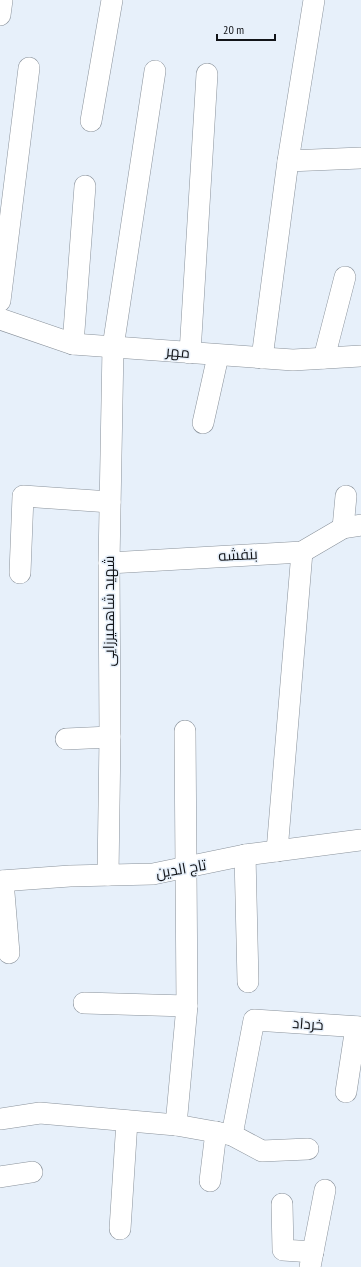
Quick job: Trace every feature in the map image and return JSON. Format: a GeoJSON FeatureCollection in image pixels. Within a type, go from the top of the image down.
{"type":"FeatureCollection","features":[{"type":"Feature","properties":{"kind":"street"},"geometry":{"type":"LineString","coordinates":[[0,14],[2,0]]}},
{"type":"Feature","properties":{"kind":"street"},"geometry":{"type":"LineString","coordinates":[[91,121],[112,0]]}},
{"type":"Feature","properties":{"kind":"street"},"geometry":{"type":"LineString","coordinates":[[262,358],[288,161],[314,0]]}},
{"type":"Feature","properties":{"kind":"street"},"geometry":{"type":"LineString","coordinates":[[0,300],[28,68]]}},
{"type":"Feature","properties":{"kind":"street","name":"شهید شاهمیرزایی"},"geometry":{"type":"LineString","coordinates":[[108,875],[110,737],[109,563],[113,347],[155,71]]}},
{"type":"Feature","properties":{"kind":"street"},"geometry":{"type":"LineString","coordinates":[[190,353],[208,74]]}},
{"type":"Feature","properties":{"kind":"street"},"geometry":{"type":"LineString","coordinates":[[288,161],[361,158]]}},
{"type":"Feature","properties":{"kind":"street"},"geometry":{"type":"LineString","coordinates":[[73,344],[85,186]]}},
{"type":"Feature","properties":{"kind":"street"},"geometry":{"type":"LineString","coordinates":[[324,358],[345,277]]}},
{"type":"Feature","properties":{"kind":"street","name":"مهر"},"geometry":{"type":"LineString","coordinates":[[0,318],[73,344],[218,356],[293,360],[361,356]]}},
{"type":"Feature","properties":{"kind":"street"},"geometry":{"type":"LineString","coordinates":[[203,423],[218,356]]}},
{"type":"Feature","properties":{"kind":"street"},"geometry":{"type":"LineString","coordinates":[[20,573],[23,496],[110,502]]}},
{"type":"Feature","properties":{"kind":"street"},"geometry":{"type":"LineString","coordinates":[[346,496],[352,526]]}},
{"type":"Feature","properties":{"kind":"street","name":"بنفشه"},"geometry":{"type":"LineString","coordinates":[[109,563],[302,552],[352,526]]}},
{"type":"Feature","properties":{"kind":"street"},"geometry":{"type":"LineString","coordinates":[[277,851],[302,552]]}},
{"type":"Feature","properties":{"kind":"street"},"geometry":{"type":"LineString","coordinates":[[176,1125],[187,1006],[185,732]]}},
{"type":"Feature","properties":{"kind":"street"},"geometry":{"type":"LineString","coordinates":[[66,739],[110,737]]}},
{"type":"Feature","properties":{"kind":"street","name":"تاج الدین"},"geometry":{"type":"LineString","coordinates":[[2,881],[153,874],[185,869],[245,856],[361,840]]}},
{"type":"Feature","properties":{"kind":"street"},"geometry":{"type":"LineString","coordinates":[[245,856],[248,982]]}},
{"type":"Feature","properties":{"kind":"street"},"geometry":{"type":"LineString","coordinates":[[2,881],[9,953]]}},
{"type":"Feature","properties":{"kind":"street"},"geometry":{"type":"LineString","coordinates":[[84,1002],[187,1006]]}},
{"type":"Feature","properties":{"kind":"street","name":"خرداد"},"geometry":{"type":"LineString","coordinates":[[224,1133],[254,1020],[359,1027]]}},
{"type":"Feature","properties":{"kind":"street"},"geometry":{"type":"LineString","coordinates":[[346,1092],[359,1027]]}},
{"type":"Feature","properties":{"kind":"street"},"geometry":{"type":"LineString","coordinates":[[0,1119],[40,1113],[176,1125],[224,1133],[262,1151],[308,1149]]}},
{"type":"Feature","properties":{"kind":"street"},"geometry":{"type":"LineString","coordinates":[[120,1229],[127,1121]]}},
{"type":"Feature","properties":{"kind":"street"},"geometry":{"type":"LineString","coordinates":[[210,1181],[224,1133]]}},
{"type":"Feature","properties":{"kind":"street"},"geometry":{"type":"LineString","coordinates":[[0,1177],[32,1172]]}},
{"type":"Feature","properties":{"kind":"street"},"geometry":{"type":"LineString","coordinates":[[282,1204],[283,1250],[311,1260],[325,1190]]}}]}
